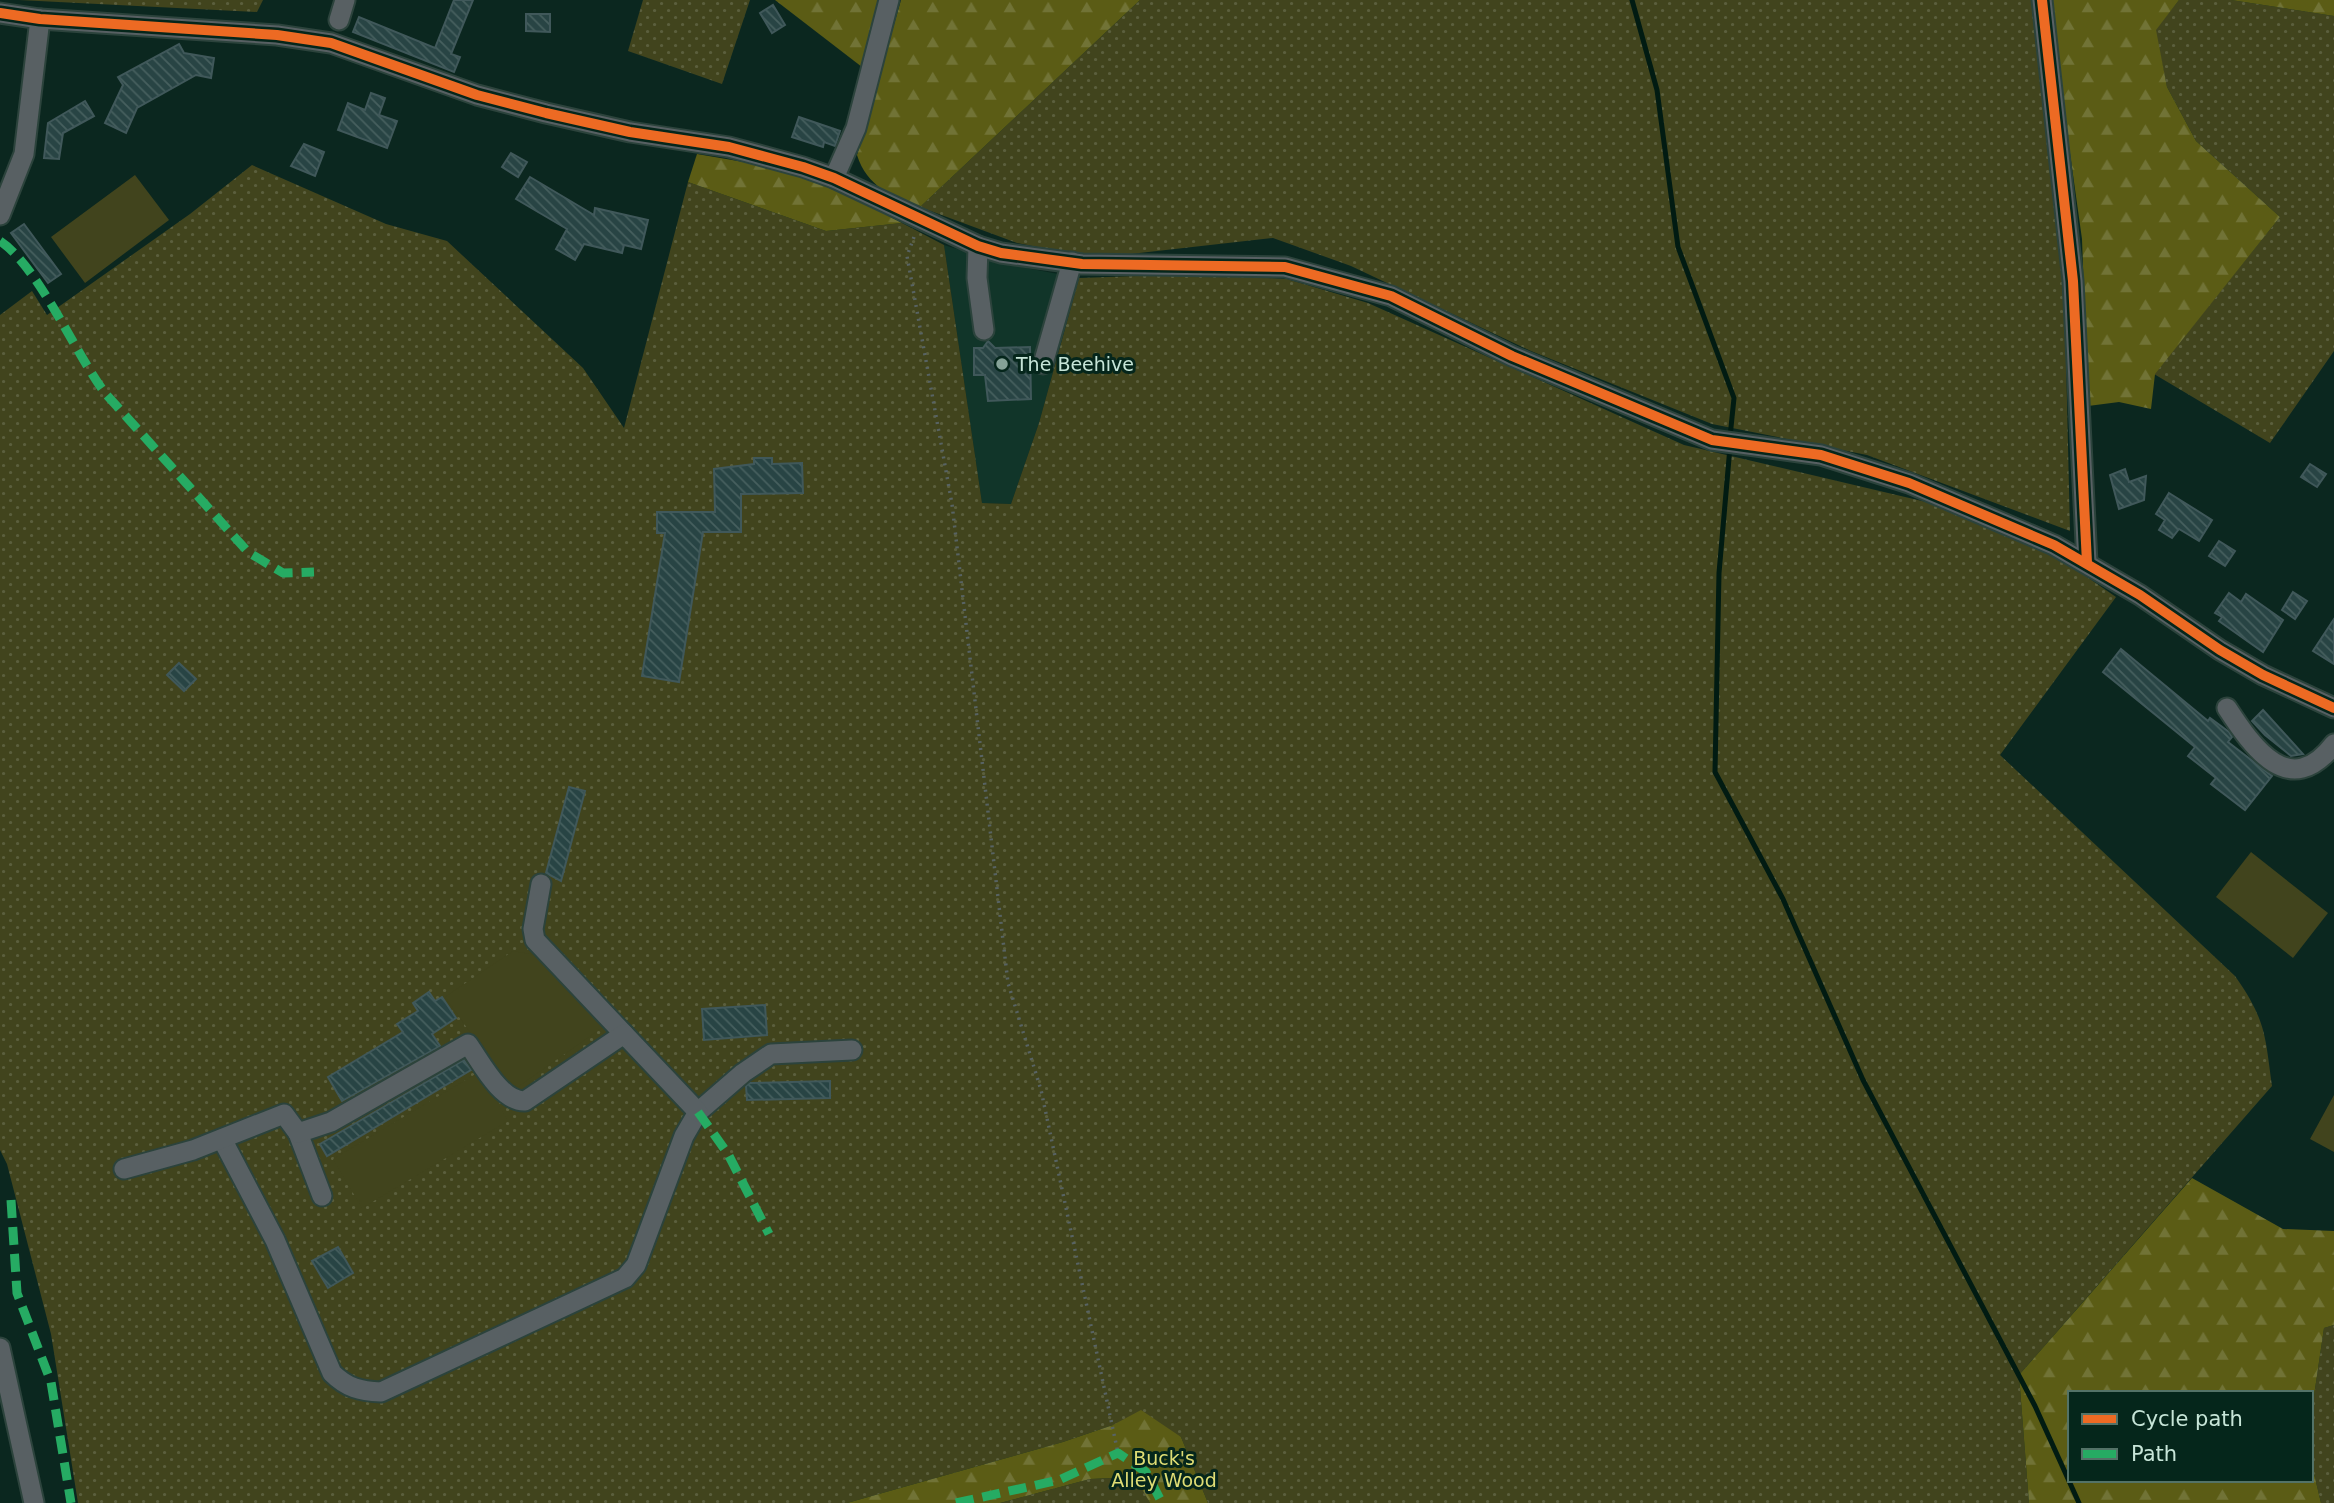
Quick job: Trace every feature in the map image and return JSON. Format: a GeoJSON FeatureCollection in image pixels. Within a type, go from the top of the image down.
{"type":"FeatureCollection","features":[{"type":"Feature","properties":{"kind":"street"},"geometry":{"type":"LineString","coordinates":[[339,20],[345,0]]}},
{"type":"Feature","properties":{"kind":"street"},"geometry":{"type":"LineString","coordinates":[[834,178],[856,128],[889,0]]}},
{"type":"Feature","properties":{"kind":"street"},"geometry":{"type":"LineString","coordinates":[[2042,0],[2073,281],[2087,563]]}},
{"type":"Feature","properties":{"kind":"street"},"geometry":{"type":"LineString","coordinates":[[0,13],[40,19],[277,35],[331,43],[477,95],[630,132],[729,147],[834,178],[978,246],[1001,253],[1072,262],[1285,267],[1391,296],[1513,356],[1712,440],[1821,455],[1909,483],[2054,545],[2087,563],[2231,656],[2334,708]]}},
{"type":"Feature","properties":{"kind":"street"},"geometry":{"type":"LineString","coordinates":[[0,215],[24,154],[40,19]]}},
{"type":"Feature","properties":{"kind":"street"},"geometry":{"type":"LineString","coordinates":[[978,246],[977,278],[984,330]]}},
{"type":"Feature","properties":{"kind":"street"},"geometry":{"type":"LineString","coordinates":[[1043,364],[1072,262]]}},
{"type":"Feature","properties":{"kind":"street"},"geometry":{"type":"LineString","coordinates":[[2227,708],[2250,743],[2269,762],[2282,769],[2306,766],[2324,757],[2334,744]]}},
{"type":"Feature","properties":{"kind":"street"},"geometry":{"type":"LineString","coordinates":[[541,884],[533,929],[535,940],[698,1112]]}},
{"type":"Feature","properties":{"kind":"street"},"geometry":{"type":"LineString","coordinates":[[298,1133],[331,1122],[468,1044],[507,1096],[525,1101],[624,1034]]}},
{"type":"Feature","properties":{"kind":"street"},"geometry":{"type":"LineString","coordinates":[[222,1139],[275,1240],[332,1373],[344,1385],[360,1391],[381,1392],[625,1278],[636,1265],[684,1136],[698,1112],[743,1073],[771,1054],[852,1050]]}},
{"type":"Feature","properties":{"kind":"street"},"geometry":{"type":"LineString","coordinates":[[124,1169],[193,1150],[284,1114],[298,1133],[322,1196]]}},
{"type":"Feature","properties":{"kind":"street"},"geometry":{"type":"LineString","coordinates":[[0,1348],[34,1503]]}},
{"type":"Feature","properties":{"kind":"path"},"geometry":{"type":"LineString","coordinates":[[921,219],[907,256],[951,504],[1008,983],[1041,1090],[1118,1452]]}},
{"type":"Feature","properties":{"kind":"shaded area"},"geometry":{"type":"Polygon","coordinates":[[[19,0],[263,0],[257,12],[19,0]]]}},
{"type":"Feature","properties":{"kind":"shaded area"},"geometry":{"type":"Polygon","coordinates":[[[643,0],[750,0],[722,84],[628,51],[643,0]]]}},
{"type":"Feature","properties":{"kind":"shaded area"},"geometry":{"type":"Polygon","coordinates":[[[1140,0],[2034,0],[2064,273],[2070,531],[1867,455],[1712,424],[1531,351],[1351,266],[1273,238],[1095,258],[1017,243],[920,207],[1140,0]]]}},
{"type":"Feature","properties":{"kind":"shaded area"},"geometry":{"type":"Polygon","coordinates":[[[2179,0],[2231,0],[2334,16],[2334,351],[2270,443],[2154,374],[2280,217],[2196,141],[2167,87],[2155,30],[2179,0]]]}},
{"type":"Feature","properties":{"kind":"shaded area"},"geometry":{"type":"Polygon","coordinates":[[[252,165],[386,224],[447,241],[583,368],[624,428],[688,182],[826,231],[902,223],[944,245],[982,503],[1011,504],[1039,423],[1079,278],[1195,274],[1287,279],[1368,303],[1684,445],[1939,505],[2061,559],[2116,597],[2000,755],[2235,976],[2253,1005],[2262,1028],[2272,1086],[2019,1375],[2029,1503],[1208,1503],[1181,1437],[1113,1425],[1063,1442],[847,1503],[78,1503],[51,1334],[7,1164],[0,1150],[0,315],[32,291],[47,315],[190,214],[252,165]]]}},
{"type":"Feature","properties":{"kind":"shaded area"},"geometry":{"type":"Polygon","coordinates":[[[135,175],[169,220],[85,283],[51,237],[135,175]]]}},
{"type":"Feature","properties":{"kind":"shaded area"},"geometry":{"type":"Polygon","coordinates":[[[944,245],[1006,264],[1079,278],[1039,423],[1011,504],[982,503],[944,245]]]}},
{"type":"Feature","properties":{"kind":"shaded area"},"geometry":{"type":"Polygon","coordinates":[[[2251,852],[2328,913],[2293,958],[2216,897],[2251,852]]]}},
{"type":"Feature","properties":{"kind":"shaded area"},"geometry":{"type":"Polygon","coordinates":[[[513,951],[536,955],[606,1025],[512,1091],[445,997],[513,951]]]}},
{"type":"Feature","properties":{"kind":"shaded area"},"geometry":{"type":"Polygon","coordinates":[[[479,1072],[508,1121],[362,1208],[333,1159],[479,1072]]]}},
{"type":"Feature","properties":{"kind":"shaded area"},"geometry":{"type":"Polygon","coordinates":[[[2334,1095],[2334,1152],[2310,1139],[2334,1095]]]}},
{"type":"Feature","properties":{"kind":"shaded area"},"geometry":{"type":"Polygon","coordinates":[[[2334,1325],[2334,1503],[2321,1503],[2313,1469],[2313,1402],[2324,1328],[2334,1325]]]}},
{"type":"Feature","properties":{"kind":"shaded area"},"geometry":{"type":"Polygon","coordinates":[[[1136,1477],[1150,1503],[1000,1503],[1090,1479],[1136,1477]]]}},
{"type":"Feature","properties":{"kind":"green space"},"geometry":{"type":"Polygon","coordinates":[[[775,0],[878,0],[862,67],[775,0]]]}},
{"type":"Feature","properties":{"kind":"green space"},"geometry":{"type":"Polygon","coordinates":[[[901,0],[1140,0],[920,207],[890,194],[874,183],[861,166],[857,155],[901,0]]]}},
{"type":"Feature","properties":{"kind":"green space"},"geometry":{"type":"Polygon","coordinates":[[[2052,0],[2179,0],[2156,30],[2167,87],[2196,141],[2280,217],[2155,374],[2151,409],[2119,402],[2088,406],[2082,239],[2056,53],[2052,0]]]}},
{"type":"Feature","properties":{"kind":"green space"},"geometry":{"type":"Polygon","coordinates":[[[2231,0],[2334,0],[2334,16],[2231,0]]]}},
{"type":"Feature","properties":{"kind":"green space"},"geometry":{"type":"Polygon","coordinates":[[[697,154],[772,167],[823,182],[902,223],[826,231],[688,182],[697,154]]]}},
{"type":"Feature","properties":{"kind":"green space"},"geometry":{"type":"Polygon","coordinates":[[[2192,1178],[2283,1229],[2334,1231],[2334,1325],[2324,1328],[2313,1402],[2313,1391],[2068,1391],[2068,1482],[2313,1482],[2313,1469],[2321,1503],[2029,1503],[2019,1375],[2192,1178]]]}},
{"type":"Feature","properties":{"kind":"green space","name":"Buck's Alley Wood"},"geometry":{"type":"Polygon","coordinates":[[[1141,1410],[1181,1437],[1208,1503],[1150,1503],[1135,1477],[1090,1479],[1000,1503],[847,1503],[1063,1442],[1113,1425],[1141,1410]]]}},
{"type":"Feature","properties":{"kind":"building"},"geometry":{"type":"Polygon","coordinates":[[[454,0],[473,0],[451,54],[460,57],[454,72],[353,32],[359,17],[435,48],[454,0]]]}},
{"type":"Feature","properties":{"kind":"building"},"geometry":{"type":"Polygon","coordinates":[[[773,5],[785,25],[772,33],[760,13],[773,5]]]}},
{"type":"Feature","properties":{"kind":"building"},"geometry":{"type":"Polygon","coordinates":[[[526,14],[550,14],[550,32],[526,31],[526,14]]]}},
{"type":"Feature","properties":{"kind":"building"},"geometry":{"type":"Polygon","coordinates":[[[179,44],[184,53],[214,58],[211,78],[196,75],[137,108],[126,133],[105,123],[123,85],[118,77],[179,44]]]}},
{"type":"Feature","properties":{"kind":"building"},"geometry":{"type":"Polygon","coordinates":[[[371,93],[385,98],[379,115],[397,121],[387,148],[338,130],[348,103],[365,110],[371,93]]]}},
{"type":"Feature","properties":{"kind":"building"},"geometry":{"type":"Polygon","coordinates":[[[85,101],[94,116],[63,133],[59,159],[44,158],[48,123],[85,101]]]}},
{"type":"Feature","properties":{"kind":"building"},"geometry":{"type":"Polygon","coordinates":[[[799,117],[840,131],[835,146],[824,142],[823,147],[792,137],[799,117]]]}},
{"type":"Feature","properties":{"kind":"building"},"geometry":{"type":"Polygon","coordinates":[[[304,144],[324,152],[315,176],[291,166],[304,144]]]}},
{"type":"Feature","properties":{"kind":"building"},"geometry":{"type":"Polygon","coordinates":[[[511,153],[527,162],[518,177],[502,167],[511,153]]]}},
{"type":"Feature","properties":{"kind":"building"},"geometry":{"type":"Polygon","coordinates":[[[530,177],[594,215],[595,208],[648,220],[641,249],[624,245],[622,253],[584,244],[575,260],[556,249],[567,229],[516,199],[530,177]]]}},
{"type":"Feature","properties":{"kind":"building"},"geometry":{"type":"Polygon","coordinates":[[[24,224],[61,274],[48,283],[11,233],[24,224]]]}},
{"type":"Feature","properties":{"kind":"building","name":"The Beehive"},"geometry":{"type":"Polygon","coordinates":[[[988,341],[995,348],[1030,347],[1031,399],[988,401],[985,375],[974,375],[974,348],[983,348],[988,341]]]}},
{"type":"Feature","properties":{"kind":"building"},"geometry":{"type":"Polygon","coordinates":[[[754,458],[772,458],[772,464],[802,463],[803,493],[741,494],[741,532],[703,532],[679,682],[642,676],[665,533],[657,533],[657,512],[715,512],[714,469],[754,464],[754,458]]]}},
{"type":"Feature","properties":{"kind":"building"},"geometry":{"type":"Polygon","coordinates":[[[2310,464],[2326,474],[2317,487],[2301,477],[2310,464]]]}},
{"type":"Feature","properties":{"kind":"building"},"geometry":{"type":"Polygon","coordinates":[[[2125,469],[2129,482],[2146,476],[2144,500],[2119,509],[2110,475],[2125,469]]]}},
{"type":"Feature","properties":{"kind":"building"},"geometry":{"type":"Polygon","coordinates":[[[2169,493],[2212,520],[2199,541],[2179,529],[2172,538],[2159,530],[2165,520],[2156,514],[2169,493]]]}},
{"type":"Feature","properties":{"kind":"building"},"geometry":{"type":"Polygon","coordinates":[[[2219,541],[2235,551],[2225,566],[2209,556],[2219,541]]]}},
{"type":"Feature","properties":{"kind":"building"},"geometry":{"type":"Polygon","coordinates":[[[2293,592],[2307,601],[2295,619],[2282,610],[2293,592]]]}},
{"type":"Feature","properties":{"kind":"building"},"geometry":{"type":"Polygon","coordinates":[[[2229,593],[2241,602],[2246,594],[2283,620],[2263,652],[2219,621],[2222,617],[2215,613],[2229,593]]]}},
{"type":"Feature","properties":{"kind":"building"},"geometry":{"type":"Polygon","coordinates":[[[2334,619],[2334,664],[2313,651],[2334,619]]]}},
{"type":"Feature","properties":{"kind":"building"},"geometry":{"type":"Polygon","coordinates":[[[2121,649],[2208,721],[2210,718],[2229,732],[2232,737],[2228,742],[2272,776],[2245,810],[2211,784],[2216,778],[2188,756],[2195,747],[2103,672],[2121,649]]]}},
{"type":"Feature","properties":{"kind":"building"},"geometry":{"type":"Polygon","coordinates":[[[179,663],[196,679],[184,691],[167,675],[179,663]]]}},
{"type":"Feature","properties":{"kind":"building"},"geometry":{"type":"Polygon","coordinates":[[[2263,710],[2303,754],[2291,756],[2252,721],[2263,710]]]}},
{"type":"Feature","properties":{"kind":"building"},"geometry":{"type":"Polygon","coordinates":[[[569,787],[585,791],[561,881],[546,873],[569,787]]]}},
{"type":"Feature","properties":{"kind":"building"},"geometry":{"type":"Polygon","coordinates":[[[429,992],[435,1001],[442,997],[456,1018],[432,1034],[440,1046],[342,1101],[328,1077],[403,1032],[397,1024],[418,1011],[413,1003],[429,992]]]}},
{"type":"Feature","properties":{"kind":"building"},"geometry":{"type":"Polygon","coordinates":[[[765,1005],[767,1035],[704,1040],[702,1009],[765,1005]]]}},
{"type":"Feature","properties":{"kind":"building"},"geometry":{"type":"Polygon","coordinates":[[[464,1060],[471,1070],[327,1156],[320,1144],[464,1060]]]}},
{"type":"Feature","properties":{"kind":"building"},"geometry":{"type":"Polygon","coordinates":[[[830,1081],[830,1098],[747,1100],[746,1086],[750,1083],[830,1081]]]}},
{"type":"Feature","properties":{"kind":"building"},"geometry":{"type":"Polygon","coordinates":[[[338,1247],[353,1273],[328,1288],[312,1261],[338,1247]]]}},
{"type":"Feature","properties":{"kind":"waterway"},"geometry":{"type":"LineString","coordinates":[[1632,0],[1657,90],[1678,247],[1734,398],[1730,437]]}},
{"type":"Feature","properties":{"kind":"waterway"},"geometry":{"type":"LineString","coordinates":[[1730,447],[1719,573],[1715,772],[1783,899],[1863,1080],[2035,1406],[2068,1479]]}},
{"type":"Feature","properties":{"kind":"waterway"},"geometry":{"type":"LineString","coordinates":[[2069,1482],[2079,1503]]}},
{"type":"Feature","properties":{"kind":"marked path"},"geometry":{"type":"LineString","coordinates":[[0,241],[14,253],[42,290],[105,393],[248,552],[283,573],[314,572]]}},
{"type":"Feature","properties":{"kind":"marked path"},"geometry":{"type":"LineString","coordinates":[[698,1112],[728,1154],[769,1234]]}},
{"type":"Feature","properties":{"kind":"marked path"},"geometry":{"type":"LineString","coordinates":[[11,1200],[17,1293],[51,1382],[71,1503]]}},
{"type":"Feature","properties":{"kind":"marked path"},"geometry":{"type":"LineString","coordinates":[[956,1503],[1059,1480],[1118,1453],[1146,1472],[1162,1503]]}},
{"type":"Feature","properties":{"kind":"cycle path"},"geometry":{"type":"LineString","coordinates":[[2042,0],[2073,281],[2087,563]]}},
{"type":"Feature","properties":{"kind":"cycle path"},"geometry":{"type":"LineString","coordinates":[[0,13],[40,19],[277,35],[331,43],[477,95],[630,132],[729,147],[803,167],[834,178],[978,246],[1001,253],[1082,264],[1285,267],[1391,296],[1512,356],[1712,440],[1821,455],[1909,483],[2054,545],[2140,595],[2220,650],[2263,675],[2334,708]]}},
{"type":"Feature","properties":{"kind":"place","name":"The Beehive"},"geometry":{"type":"Point","coordinates":[1002,364]}}]}
